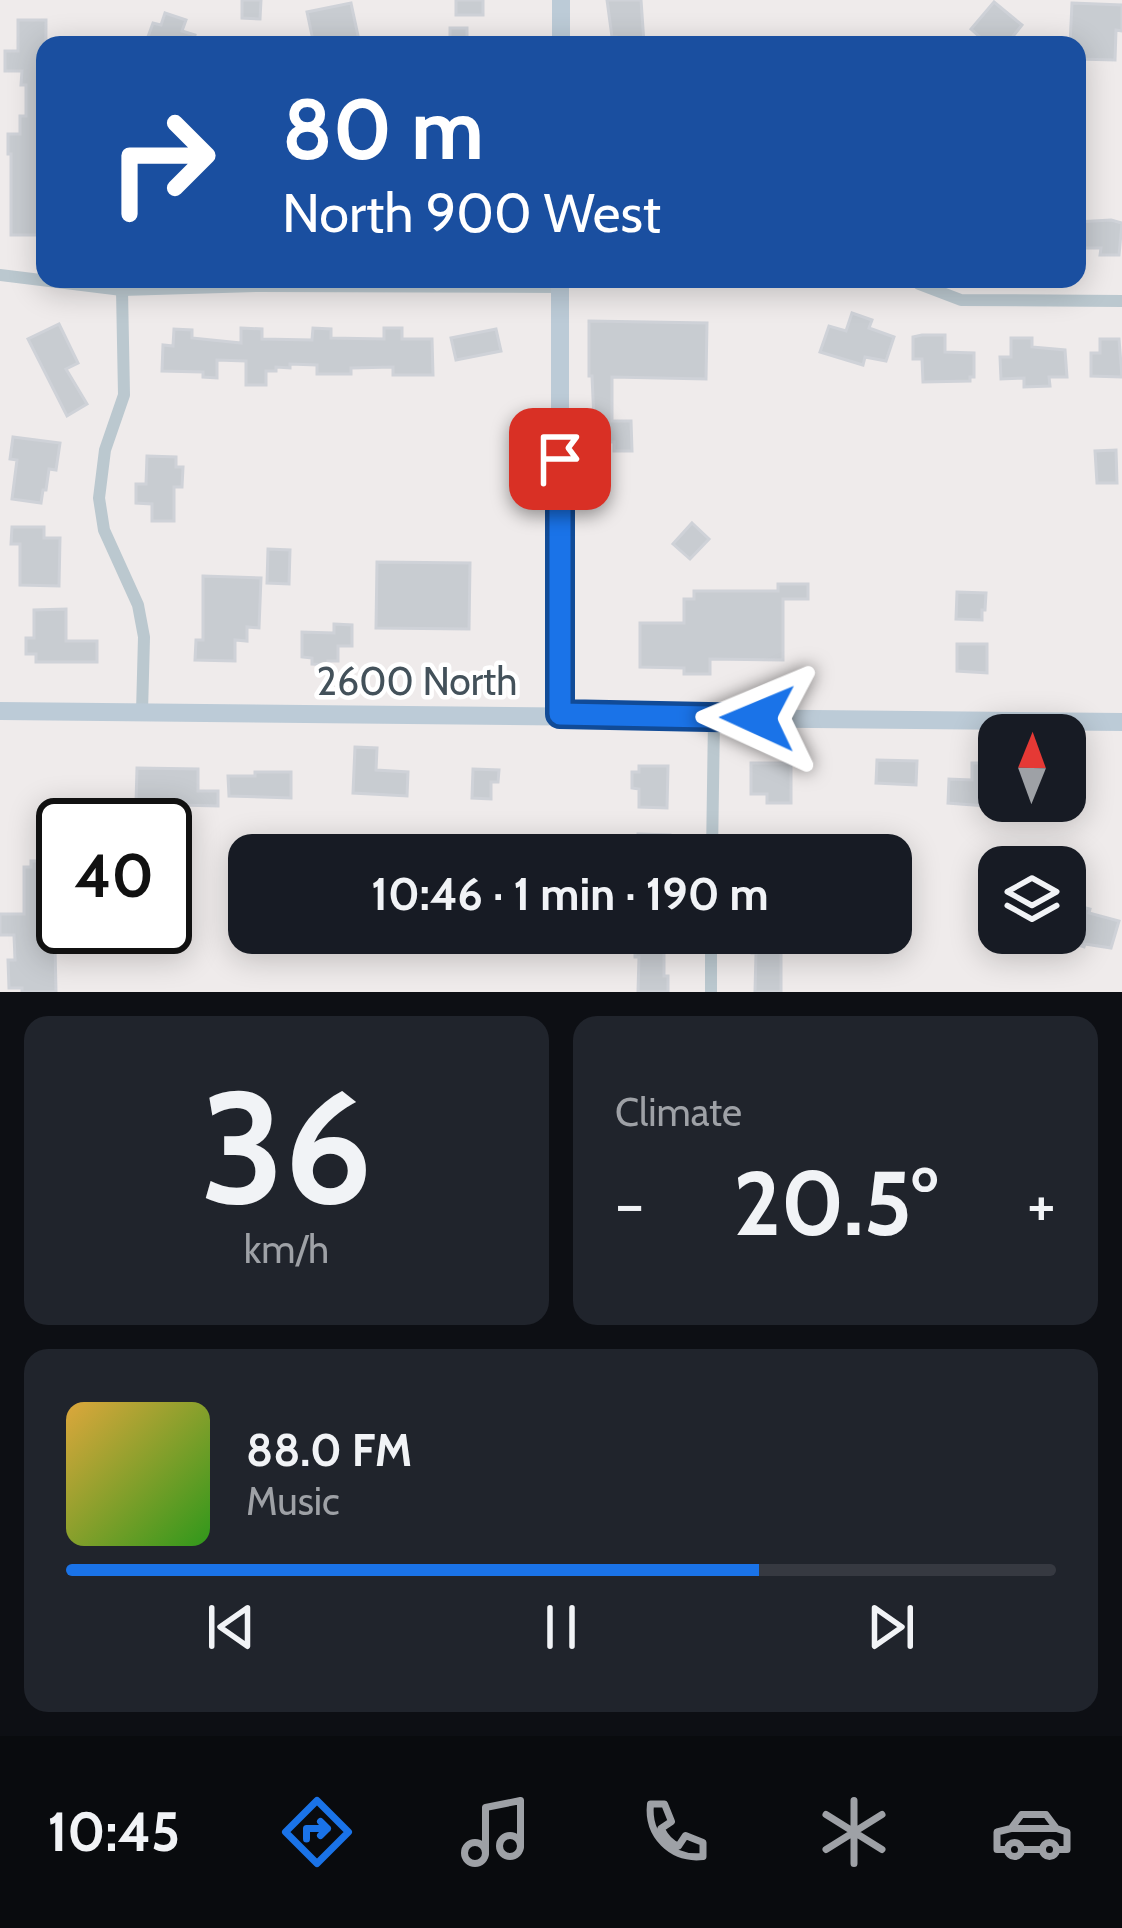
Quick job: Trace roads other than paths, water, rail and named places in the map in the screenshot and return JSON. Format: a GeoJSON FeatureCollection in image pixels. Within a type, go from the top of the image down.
{"type":"FeatureCollection","features":[{"type":"Feature","properties":{"kind":"street"},"geometry":{"type":"LineString","coordinates":[[561,0],[561,36]]}},
{"type":"Feature","properties":{"kind":"street"},"geometry":{"type":"LineString","coordinates":[[0,274],[36,279]]}},
{"type":"Feature","properties":{"kind":"street"},"geometry":{"type":"LineString","coordinates":[[107,288],[161,288]]}},
{"type":"Feature","properties":{"kind":"street"},"geometry":{"type":"LineString","coordinates":[[560,288],[560,714]]}},
{"type":"Feature","properties":{"kind":"street"},"geometry":{"type":"LineString","coordinates":[[930,288],[961,300],[1122,302]]}},
{"type":"Feature","properties":{"kind":"street"},"geometry":{"type":"LineString","coordinates":[[122,290],[124,395],[104,450],[99,498],[104,530],[138,605],[144,637],[142,712]]}},
{"type":"Feature","properties":{"kind":"street","name":"2600 North"},"geometry":{"type":"LineString","coordinates":[[0,711],[1122,722]]}},
{"type":"Feature","properties":{"kind":"street"},"geometry":{"type":"LineString","coordinates":[[712,834],[714,718]]}},
{"type":"Feature","properties":{"kind":"street"},"geometry":{"type":"LineString","coordinates":[[711,992],[712,954]]}}]}
